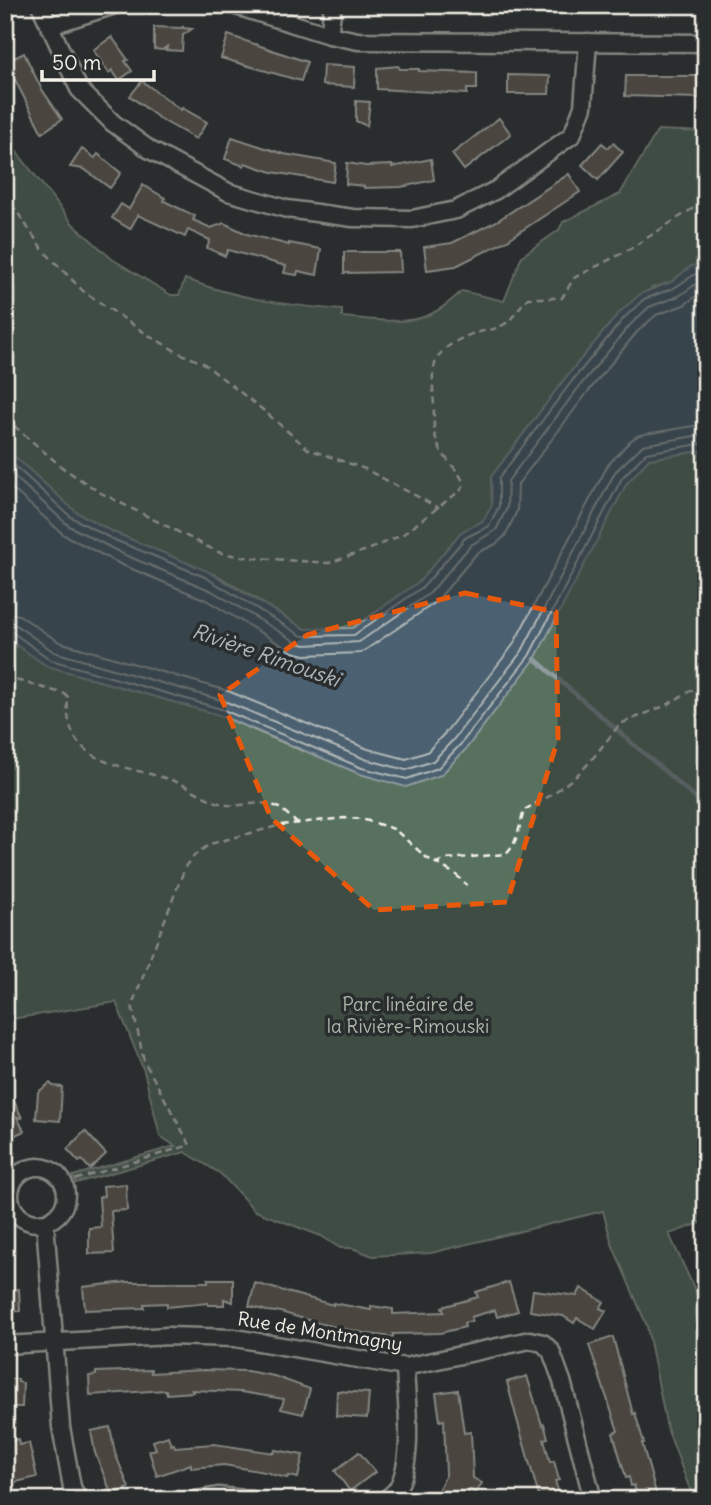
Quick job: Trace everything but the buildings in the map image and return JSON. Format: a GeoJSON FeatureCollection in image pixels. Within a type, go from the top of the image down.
{"type":"FeatureCollection","features":[{"type":"Feature","properties":{"kind":"street"},"geometry":{"type":"LineString","coordinates":[[40,5],[79,89],[113,123],[150,150],[228,192],[287,209],[353,218],[412,219],[456,210],[496,191],[572,135],[583,107],[587,42]]}},
{"type":"Feature","properties":{"kind":"street"},"geometry":{"type":"LineString","coordinates":[[49,26],[115,5]]}},
{"type":"Feature","properties":{"kind":"street"},"geometry":{"type":"LineString","coordinates":[[233,5],[328,35],[358,41],[706,43]]}},
{"type":"Feature","properties":{"kind":"street"},"geometry":{"type":"LineString","coordinates":[[328,35],[333,5]]}},
{"type":"Feature","properties":{"kind":"street"},"geometry":{"type":"LineString","coordinates":[[39,1166],[57,1173],[64,1183],[64,1207],[60,1214],[46,1223],[26,1221],[13,1208],[10,1198],[14,1179],[30,1168],[39,1166]]}},
{"type":"Feature","properties":{"kind":"street"},"geometry":{"type":"LineString","coordinates":[[46,1223],[61,1427],[72,1487],[78,1500]]}},
{"type":"Feature","properties":{"kind":"street","name":"Rue de Montmagny"},"geometry":{"type":"LineString","coordinates":[[5,1345],[168,1336],[235,1338],[405,1367],[530,1340],[543,1343],[551,1350],[562,1381],[593,1500]]}},
{"type":"Feature","properties":{"kind":"street"},"geometry":{"type":"LineString","coordinates":[[385,1500],[396,1492],[402,1479],[407,1453],[405,1367]]}},
{"type":"Feature","properties":{"kind":"street"},"geometry":{"type":"LineString","coordinates":[[196,1500],[218,1496],[254,1500]]}},
{"type":"Feature","properties":{"kind":"path"},"geometry":{"type":"LineString","coordinates":[[5,194],[43,250],[83,291],[178,353],[202,362],[307,449],[366,469],[439,508]]}},
{"type":"Feature","properties":{"kind":"path"},"geometry":{"type":"LineString","coordinates":[[5,418],[63,468],[101,493],[218,552],[242,557],[329,563],[402,536],[417,522],[456,496],[464,484],[461,476],[444,457],[436,440],[431,375],[435,361],[442,351],[466,336],[504,324],[528,298],[562,298],[574,278],[630,249],[706,200]]}},
{"type":"Feature","properties":{"kind":"path"},"geometry":{"type":"LineString","coordinates":[[5,677],[65,694],[68,698],[66,712],[72,736],[90,754],[130,770],[179,783],[223,804],[265,804],[277,807],[298,824]]}},
{"type":"Feature","properties":{"kind":"path"},"geometry":{"type":"LineString","coordinates":[[436,863],[447,859],[506,854],[514,842],[524,810],[548,797],[575,776],[620,724],[667,705],[691,690],[706,699]]}},
{"type":"Feature","properties":{"kind":"path"},"geometry":{"type":"LineString","coordinates":[[64,1183],[190,1145],[144,1061],[132,1005],[139,981],[175,898],[186,865],[195,855],[210,844],[281,825],[344,818],[376,822],[394,829],[467,885]]}},
{"type":"Feature","properties":{"kind":"highlighted area"},"geometry":{"type":"Polygon","coordinates":[[[465,593],[556,612],[558,739],[507,902],[374,910],[271,818],[220,695],[307,635],[465,593]]]}},
{"type":"Feature","properties":{"kind":"green space"},"geometry":{"type":"Polygon","coordinates":[[[658,130],[706,132],[706,260],[690,267],[671,282],[652,288],[619,313],[566,377],[491,477],[492,505],[483,521],[461,532],[420,581],[353,628],[305,629],[220,577],[113,532],[76,512],[5,448],[5,137],[73,224],[112,259],[171,295],[179,295],[185,279],[262,300],[342,310],[342,317],[393,321],[412,320],[432,314],[462,291],[504,301],[522,256],[559,230],[563,222],[620,194],[658,130]]]}},
{"type":"Feature","properties":{"kind":"green space","name":"Parc linéaire de la Rivière-Rimouski"},"geometry":{"type":"Polygon","coordinates":[[[706,450],[706,1221],[669,1234],[706,1314],[706,1500],[694,1500],[667,1428],[647,1326],[612,1244],[603,1211],[431,1253],[373,1256],[352,1248],[340,1248],[321,1236],[255,1211],[221,1174],[185,1152],[76,1183],[73,1176],[175,1146],[160,1136],[144,1071],[116,1002],[5,1020],[5,634],[61,667],[85,677],[219,715],[303,751],[598,538],[627,483],[649,459],[706,450]]]}},
{"type":"Feature","properties":{"kind":"water","name":"Rivière Rimouski"},"geometry":{"type":"Polygon","coordinates":[[[706,260],[706,450],[649,459],[627,483],[535,659],[465,750],[441,775],[406,787],[360,774],[219,715],[47,666],[5,637],[5,448],[76,512],[113,532],[207,571],[305,629],[353,628],[420,581],[461,532],[483,521],[492,505],[491,477],[566,377],[619,313],[640,294],[671,282],[690,267],[706,260]]]}},
{"type":"Feature","properties":{"kind":"waterway"},"geometry":{"type":"LineString","coordinates":[[535,659],[706,807]]}}]}
